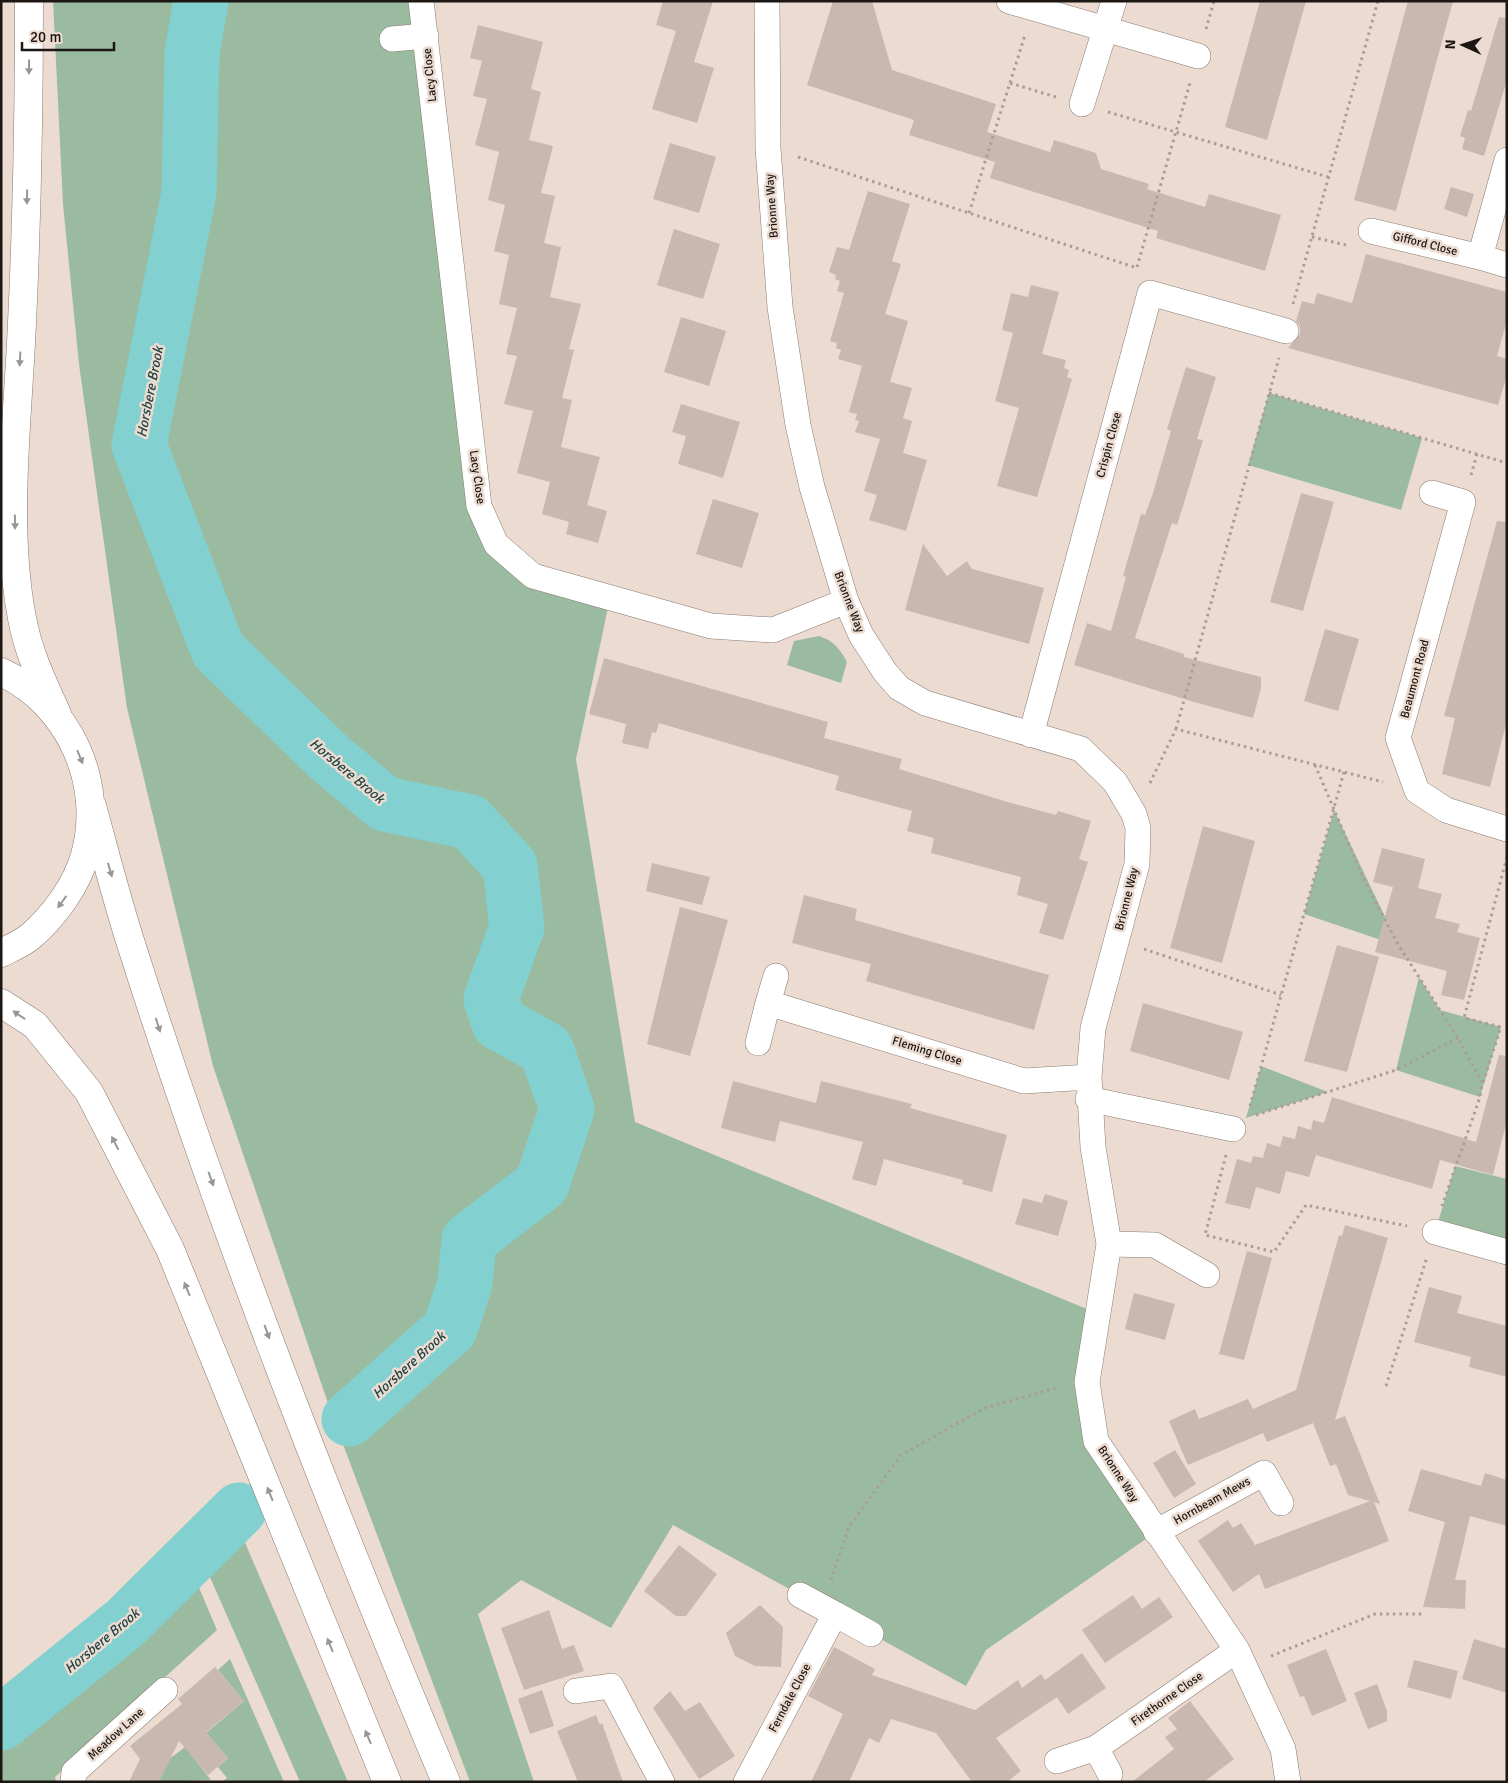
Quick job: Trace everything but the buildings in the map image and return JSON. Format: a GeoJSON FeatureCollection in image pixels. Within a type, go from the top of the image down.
{"type":"FeatureCollection","features":[{"type":"Feature","properties":{"kind":"highway"},"geometry":{"type":"LineString","coordinates":[[29,1],[26,219],[14,478],[16,555],[22,618],[36,666],[57,714],[82,758],[92,806],[131,944],[187,1113],[304,1431],[388,1644],[446,1782]]}},
{"type":"Feature","properties":{"kind":"highway"},"geometry":{"type":"LineString","coordinates":[[1,672],[20,680],[57,714]]}},
{"type":"Feature","properties":{"kind":"highway"},"geometry":{"type":"LineString","coordinates":[[1,953],[30,938],[64,901],[85,856],[92,806]]}},
{"type":"Feature","properties":{"kind":"highway"},"geometry":{"type":"LineString","coordinates":[[1,1003],[35,1025],[90,1092],[170,1249],[386,1782]]}},
{"type":"Feature","properties":{"kind":"street","name":"Lacy Close"},"geometry":{"type":"LineString","coordinates":[[421,1],[479,506],[496,544],[533,576],[711,626],[773,630],[846,602]]}},
{"type":"Feature","properties":{"kind":"street","name":"Brionne Way"},"geometry":{"type":"LineString","coordinates":[[767,1],[768,148],[780,307],[798,425],[812,487],[846,602],[861,635],[885,672],[899,688],[925,703],[1081,749],[1115,782],[1134,814],[1138,828],[1137,864],[1093,1028],[1088,1088],[1093,1147],[1109,1244],[1087,1382],[1096,1442],[1241,1658],[1283,1750],[1288,1782]]}},
{"type":"Feature","properties":{"kind":"street"},"geometry":{"type":"LineString","coordinates":[[1009,1],[1198,56]]}},
{"type":"Feature","properties":{"kind":"street"},"geometry":{"type":"LineString","coordinates":[[1082,104],[1114,1]]}},
{"type":"Feature","properties":{"kind":"street","name":"Lacy Close"},"geometry":{"type":"LineString","coordinates":[[392,39],[426,36]]}},
{"type":"Feature","properties":{"kind":"street"},"geometry":{"type":"LineString","coordinates":[[1480,257],[1507,160]]}},
{"type":"Feature","properties":{"kind":"street","name":"Gifford Close"},"geometry":{"type":"LineString","coordinates":[[1371,231],[1507,264]]}},
{"type":"Feature","properties":{"kind":"street"},"geometry":{"type":"LineString","coordinates":[[1150,293],[1286,330]]}},
{"type":"Feature","properties":{"kind":"street","name":"Crispin Close"},"geometry":{"type":"LineString","coordinates":[[1031,735],[1150,293]]}},
{"type":"Feature","properties":{"kind":"street","name":"Beaumont Road"},"geometry":{"type":"LineString","coordinates":[[1417,791],[1398,738],[1463,502],[1432,493]]}},
{"type":"Feature","properties":{"kind":"street"},"geometry":{"type":"LineString","coordinates":[[1417,791],[1446,810],[1507,829]]}},
{"type":"Feature","properties":{"kind":"street"},"geometry":{"type":"LineString","coordinates":[[758,1042],[776,976]]}},
{"type":"Feature","properties":{"kind":"street","name":"Fleming Close"},"geometry":{"type":"LineString","coordinates":[[768,1003],[1024,1081],[1088,1088]]}},
{"type":"Feature","properties":{"kind":"street"},"geometry":{"type":"LineString","coordinates":[[1088,1088],[1240,1124]]}},
{"type":"Feature","properties":{"kind":"street"},"geometry":{"type":"LineString","coordinates":[[1435,1232],[1507,1252]]}},
{"type":"Feature","properties":{"kind":"street"},"geometry":{"type":"LineString","coordinates":[[1109,1244],[1154,1245],[1207,1274]]}},
{"type":"Feature","properties":{"kind":"street","name":"Hornbeam Mews"},"geometry":{"type":"LineString","coordinates":[[1156,1532],[1264,1473],[1281,1502]]}},
{"type":"Feature","properties":{"kind":"street"},"geometry":{"type":"LineString","coordinates":[[800,1595],[871,1634]]}},
{"type":"Feature","properties":{"kind":"street","name":"Ferndale Close"},"geometry":{"type":"LineString","coordinates":[[746,1782],[828,1610]]}},
{"type":"Feature","properties":{"kind":"street","name":"Firethorne Close"},"geometry":{"type":"LineString","coordinates":[[1057,1761],[1096,1748],[1241,1658]]}},
{"type":"Feature","properties":{"kind":"street"},"geometry":{"type":"LineString","coordinates":[[576,1691],[611,1686],[662,1782]]}},
{"type":"Feature","properties":{"kind":"street","name":"Meadow Lane"},"geometry":{"type":"LineString","coordinates":[[73,1782],[74,1772],[165,1690]]}},
{"type":"Feature","properties":{"kind":"street"},"geometry":{"type":"LineString","coordinates":[[1096,1748],[1110,1774]]}},
{"type":"Feature","properties":{"kind":"path"},"geometry":{"type":"LineString","coordinates":[[1150,293],[1137,268],[1214,1]]}},
{"type":"Feature","properties":{"kind":"path"},"geometry":{"type":"LineString","coordinates":[[1134,814],[1176,729],[1378,1]]}},
{"type":"Feature","properties":{"kind":"path"},"geometry":{"type":"LineString","coordinates":[[969,213],[1033,8]]}},
{"type":"Feature","properties":{"kind":"path"},"geometry":{"type":"LineString","coordinates":[[1176,132],[1328,177]]}},
{"type":"Feature","properties":{"kind":"path"},"geometry":{"type":"LineString","coordinates":[[768,148],[1137,268]]}},
{"type":"Feature","properties":{"kind":"path"},"geometry":{"type":"LineString","coordinates":[[1269,392],[1507,463]]}},
{"type":"Feature","properties":{"kind":"path"},"geometry":{"type":"LineString","coordinates":[[1176,729],[1417,791]]}},
{"type":"Feature","properties":{"kind":"path"},"geometry":{"type":"LineString","coordinates":[[1315,765],[1366,882],[1399,946],[1458,1038],[1482,1082]]}},
{"type":"Feature","properties":{"kind":"path"},"geometry":{"type":"LineString","coordinates":[[1344,772],[1281,995],[1205,1235],[1274,1252],[1306,1205],[1435,1232]]}},
{"type":"Feature","properties":{"kind":"path"},"geometry":{"type":"LineString","coordinates":[[1386,1386],[1501,1027],[1464,1018],[1507,857]]}},
{"type":"Feature","properties":{"kind":"path"},"geometry":{"type":"LineString","coordinates":[[1117,939],[1281,995]]}},
{"type":"Feature","properties":{"kind":"path"},"geometry":{"type":"LineString","coordinates":[[1240,1124],[1396,1070],[1458,1038]]}},
{"type":"Feature","properties":{"kind":"path"},"geometry":{"type":"LineString","coordinates":[[828,1610],[849,1526],[901,1455],[984,1408],[1039,1392],[1087,1382]]}},
{"type":"Feature","properties":{"kind":"path"},"geometry":{"type":"LineString","coordinates":[[1241,1658],[1374,1614],[1422,1614]]}},
{"type":"Feature","properties":{"kind":"green space"},"geometry":{"type":"Polygon","coordinates":[[[53,1],[421,1],[479,506],[533,576],[610,598],[576,759],[635,1122],[1099,1314],[1096,1441],[1156,1532],[986,1650],[966,1686],[673,1525],[611,1628],[521,1580],[478,1614],[534,1782],[470,1782],[332,1415],[213,1066],[127,708],[79,364],[63,204],[53,1]]]}},
{"type":"Feature","properties":{"kind":"green space"},"geometry":{"type":"Polygon","coordinates":[[[1269,393],[1422,438],[1401,510],[1248,465],[1269,393]]]}},
{"type":"Feature","properties":{"kind":"green space"},"geometry":{"type":"Polygon","coordinates":[[[819,636],[829,640],[836,646],[847,662],[841,683],[787,665],[794,641],[819,636]]]}},
{"type":"Feature","properties":{"kind":"green space"},"geometry":{"type":"Polygon","coordinates":[[[1334,810],[1399,946],[1304,914],[1334,810]]]}},
{"type":"Feature","properties":{"kind":"green space"},"geometry":{"type":"Polygon","coordinates":[[[1419,977],[1440,1010],[1501,1027],[1480,1097],[1396,1070],[1419,977]]]}},
{"type":"Feature","properties":{"kind":"green space"},"geometry":{"type":"Polygon","coordinates":[[[1261,1066],[1328,1092],[1246,1118],[1261,1066]]]}},
{"type":"Feature","properties":{"kind":"green space"},"geometry":{"type":"Polygon","coordinates":[[[1455,1166],[1507,1179],[1507,1252],[1435,1232],[1455,1166]]]}},
{"type":"Feature","properties":{"kind":"green space"},"geometry":{"type":"Polygon","coordinates":[[[243,1538],[348,1782],[300,1782],[206,1568],[243,1538]]]}},
{"type":"Feature","properties":{"kind":"green space"},"geometry":{"type":"Polygon","coordinates":[[[188,1562],[217,1630],[55,1777],[56,1782],[1,1782],[1,1723],[188,1562]]]}},
{"type":"Feature","properties":{"kind":"green space"},"geometry":{"type":"Polygon","coordinates":[[[230,1659],[284,1782],[222,1782],[227,1778],[218,1767],[228,1758],[206,1733],[244,1701],[218,1670],[230,1659]]]}},
{"type":"Feature","properties":{"kind":"green space"},"geometry":{"type":"Polygon","coordinates":[[[185,1747],[211,1780],[159,1782],[151,1773],[185,1747]]]}},
{"type":"Feature","properties":{"kind":"waterway","name":"Horsbere Brook"},"geometry":{"type":"LineString","coordinates":[[201,1],[192,53],[189,193],[139,445],[218,650],[332,760],[385,804],[470,822],[510,866],[517,927],[491,999],[499,1023],[546,1049],[567,1109],[542,1184],[469,1240],[465,1283],[450,1329],[349,1419]]}},
{"type":"Feature","properties":{"kind":"waterway","name":"Horsbere Brook"},"geometry":{"type":"LineString","coordinates":[[1,1723],[125,1623],[239,1510]]}}]}
